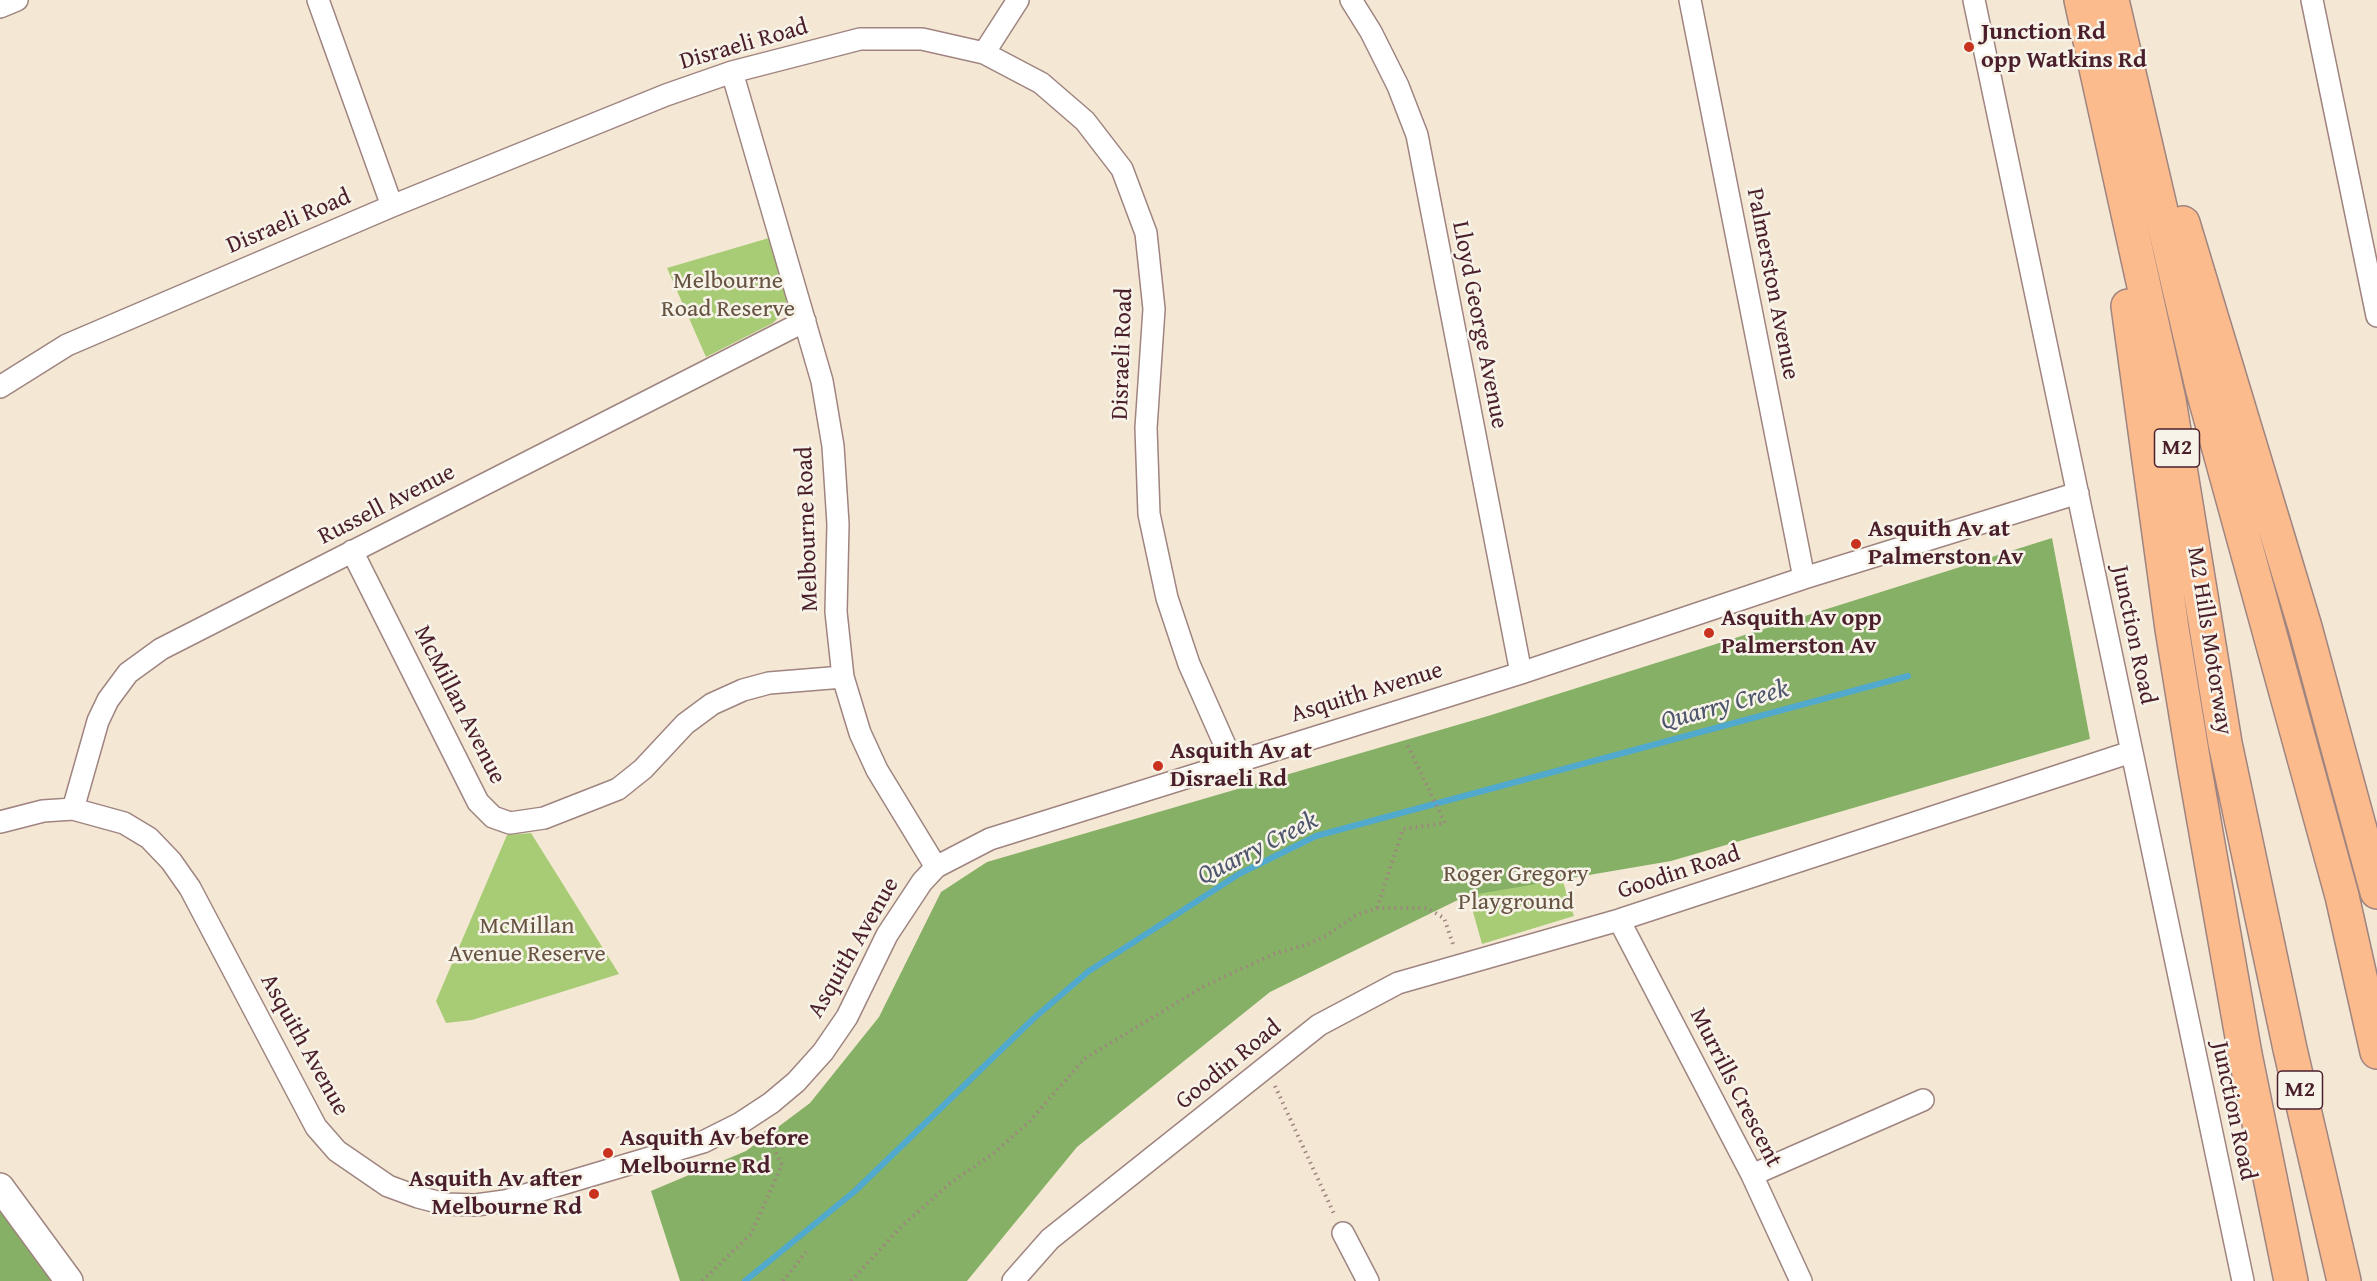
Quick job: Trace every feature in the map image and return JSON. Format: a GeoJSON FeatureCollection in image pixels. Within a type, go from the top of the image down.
{"type":"FeatureCollection","features":[{"type":"Feature","properties":{"kind":"highway"},"geometry":{"type":"LineString","coordinates":[[2079,0],[2132,331],[2172,629],[2195,770],[2245,1054],[2290,1281]]}},
{"type":"Feature","properties":{"kind":"highway","name":"M2 Hills Motorway"},"geometry":{"type":"LineString","coordinates":[[2079,0],[2169,400],[2227,755],[2287,1037],[2344,1281]]}},
{"type":"Feature","properties":{"kind":"highway"},"geometry":{"type":"LineString","coordinates":[[2113,2],[2295,592],[2377,892]]}},
{"type":"Feature","properties":{"kind":"highway","name":"M2"},"geometry":{"type":"LineString","coordinates":[[2113,2],[2202,387],[2340,885],[2377,1052]]}},
{"type":"Feature","properties":{"kind":"street"},"geometry":{"type":"LineString","coordinates":[[0,7],[17,0]]}},
{"type":"Feature","properties":{"kind":"street"},"geometry":{"type":"LineString","coordinates":[[318,0],[392,206]]}},
{"type":"Feature","properties":{"kind":"street"},"geometry":{"type":"LineString","coordinates":[[984,53],[1018,0]]}},
{"type":"Feature","properties":{"kind":"street","name":"Lloyd George Avenue"},"geometry":{"type":"LineString","coordinates":[[1351,0],[1371,32],[1398,86],[1416,135],[1521,673]]}},
{"type":"Feature","properties":{"kind":"street","name":"Palmerston Avenue"},"geometry":{"type":"LineString","coordinates":[[1690,0],[1804,578]]}},
{"type":"Feature","properties":{"kind":"street","name":"Junction Road"},"geometry":{"type":"LineString","coordinates":[[1974,0],[2243,1281]]}},
{"type":"Feature","properties":{"kind":"street"},"geometry":{"type":"LineString","coordinates":[[2312,0],[2377,316]]}},
{"type":"Feature","properties":{"kind":"street","name":"Disraeli Road"},"geometry":{"type":"LineString","coordinates":[[0,387],[67,345],[392,206],[666,95],[732,72],[860,39],[922,39],[984,53],[1041,83],[1084,121],[1122,169],[1146,233],[1154,309],[1146,428],[1149,514],[1167,598],[1189,664],[1232,761]]}},
{"type":"Feature","properties":{"kind":"street","name":"Melbourne Road"},"geometry":{"type":"LineString","coordinates":[[732,72],[822,381],[833,446],[838,524],[836,612],[843,676],[860,733],[877,770],[936,867]]}},
{"type":"Feature","properties":{"kind":"street","name":"Russell Avenue"},"geometry":{"type":"LineString","coordinates":[[73,809],[98,721],[112,693],[128,674],[161,649],[805,321]]}},
{"type":"Feature","properties":{"kind":"street","name":"Asquith Avenue"},"geometry":{"type":"LineString","coordinates":[[0,822],[44,811],[73,809],[124,823],[149,838],[171,861],[190,888],[316,1127],[337,1151],[388,1186],[445,1204],[476,1206],[505,1201],[703,1142],[739,1124],[771,1103],[796,1082],[822,1052],[847,1017],[902,909],[936,867],[961,852],[1020,828],[1521,673],[1804,578],[2078,493]]}},
{"type":"Feature","properties":{"kind":"street","name":"McMillan Avenue"},"geometry":{"type":"LineString","coordinates":[[352,551],[478,802],[493,817],[510,823],[544,818],[618,789],[643,769],[685,724],[712,704],[743,690],[769,683],[843,676]]}},
{"type":"Feature","properties":{"kind":"street","name":"Goodin Road"},"geometry":{"type":"LineString","coordinates":[[1012,1281],[1050,1239],[1319,1025],[1398,983],[1618,920],[2131,752]]}},
{"type":"Feature","properties":{"kind":"street","name":"Murrills Crescent"},"geometry":{"type":"LineString","coordinates":[[1618,920],[1752,1175],[1801,1281]]}},
{"type":"Feature","properties":{"kind":"street"},"geometry":{"type":"LineString","coordinates":[[1752,1175],[1923,1100]]}},
{"type":"Feature","properties":{"kind":"street"},"geometry":{"type":"LineString","coordinates":[[0,1187],[69,1281]]}},
{"type":"Feature","properties":{"kind":"street"},"geometry":{"type":"LineString","coordinates":[[1343,1233],[1368,1281]]}},
{"type":"Feature","properties":{"kind":"path"},"geometry":{"type":"LineString","coordinates":[[1377,908],[1403,829],[1445,823],[1407,742]]}},
{"type":"Feature","properties":{"kind":"path"},"geometry":{"type":"LineString","coordinates":[[851,1281],[901,1227],[933,1198],[1030,1121],[1084,1059],[1206,985],[1274,954],[1326,936],[1356,915],[1377,908],[1427,908],[1444,918],[1450,931],[1458,966]]}},
{"type":"Feature","properties":{"kind":"path"},"geometry":{"type":"LineString","coordinates":[[1266,1068],[1343,1233]]}},
{"type":"Feature","properties":{"kind":"path"},"geometry":{"type":"LineString","coordinates":[[702,1281],[751,1234],[782,1165],[768,1134]]}},
{"type":"Feature","properties":{"kind":"path"},"geometry":{"type":"LineString","coordinates":[[783,1281],[806,1252]]}},
{"type":"Feature","properties":{"kind":"green space","name":"Melbourne Road Reserve"},"geometry":{"type":"Polygon","coordinates":[[[769,238],[786,292],[786,305],[781,315],[773,323],[706,357],[667,268],[769,238]]]}},
{"type":"Feature","properties":{"kind":"green space"},"geometry":{"type":"Polygon","coordinates":[[[2052,538],[2090,739],[1671,861],[1466,896],[1270,992],[1077,1147],[967,1281],[680,1281],[651,1191],[746,1151],[810,1103],[879,1017],[941,892],[987,862],[1488,716],[2052,538]]]}},
{"type":"Feature","properties":{"kind":"green space","name":"Roger Gregory Playground"},"geometry":{"type":"Polygon","coordinates":[[[1547,832],[1574,916],[1482,944],[1459,862],[1547,832]]]}},
{"type":"Feature","properties":{"kind":"green space","name":"McMillan Avenue Reserve"},"geometry":{"type":"Polygon","coordinates":[[[531,833],[619,974],[472,1020],[446,1023],[436,1001],[507,835],[531,833]]]}},
{"type":"Feature","properties":{"kind":"green space"},"geometry":{"type":"Polygon","coordinates":[[[0,1204],[56,1281],[0,1281],[0,1204]]]}},
{"type":"Feature","properties":{"kind":"waterway","name":"Quarry Creek"},"geometry":{"type":"LineString","coordinates":[[745,1281],[855,1191],[1033,1019],[1089,971],[1239,874],[1316,836],[1908,676]]}},
{"type":"Feature","properties":{"kind":"place","name":"Junction Rd opp Watkins Rd"},"geometry":{"type":"Point","coordinates":[1969,47]}},
{"type":"Feature","properties":{"kind":"place","name":"Asquith Av at Palmerston Av"},"geometry":{"type":"Point","coordinates":[1856,544]}},
{"type":"Feature","properties":{"kind":"place","name":"Asquith Av opp Palmerston Av"},"geometry":{"type":"Point","coordinates":[1709,633]}},
{"type":"Feature","properties":{"kind":"place","name":"Asquith Av at Disraeli Rd"},"geometry":{"type":"Point","coordinates":[1158,766]}},
{"type":"Feature","properties":{"kind":"place","name":"Asquith Av before Melbourne Rd"},"geometry":{"type":"Point","coordinates":[608,1153]}},
{"type":"Feature","properties":{"kind":"place","name":"Asquith Av after Melbourne Rd"},"geometry":{"type":"Point","coordinates":[594,1194]}}]}
